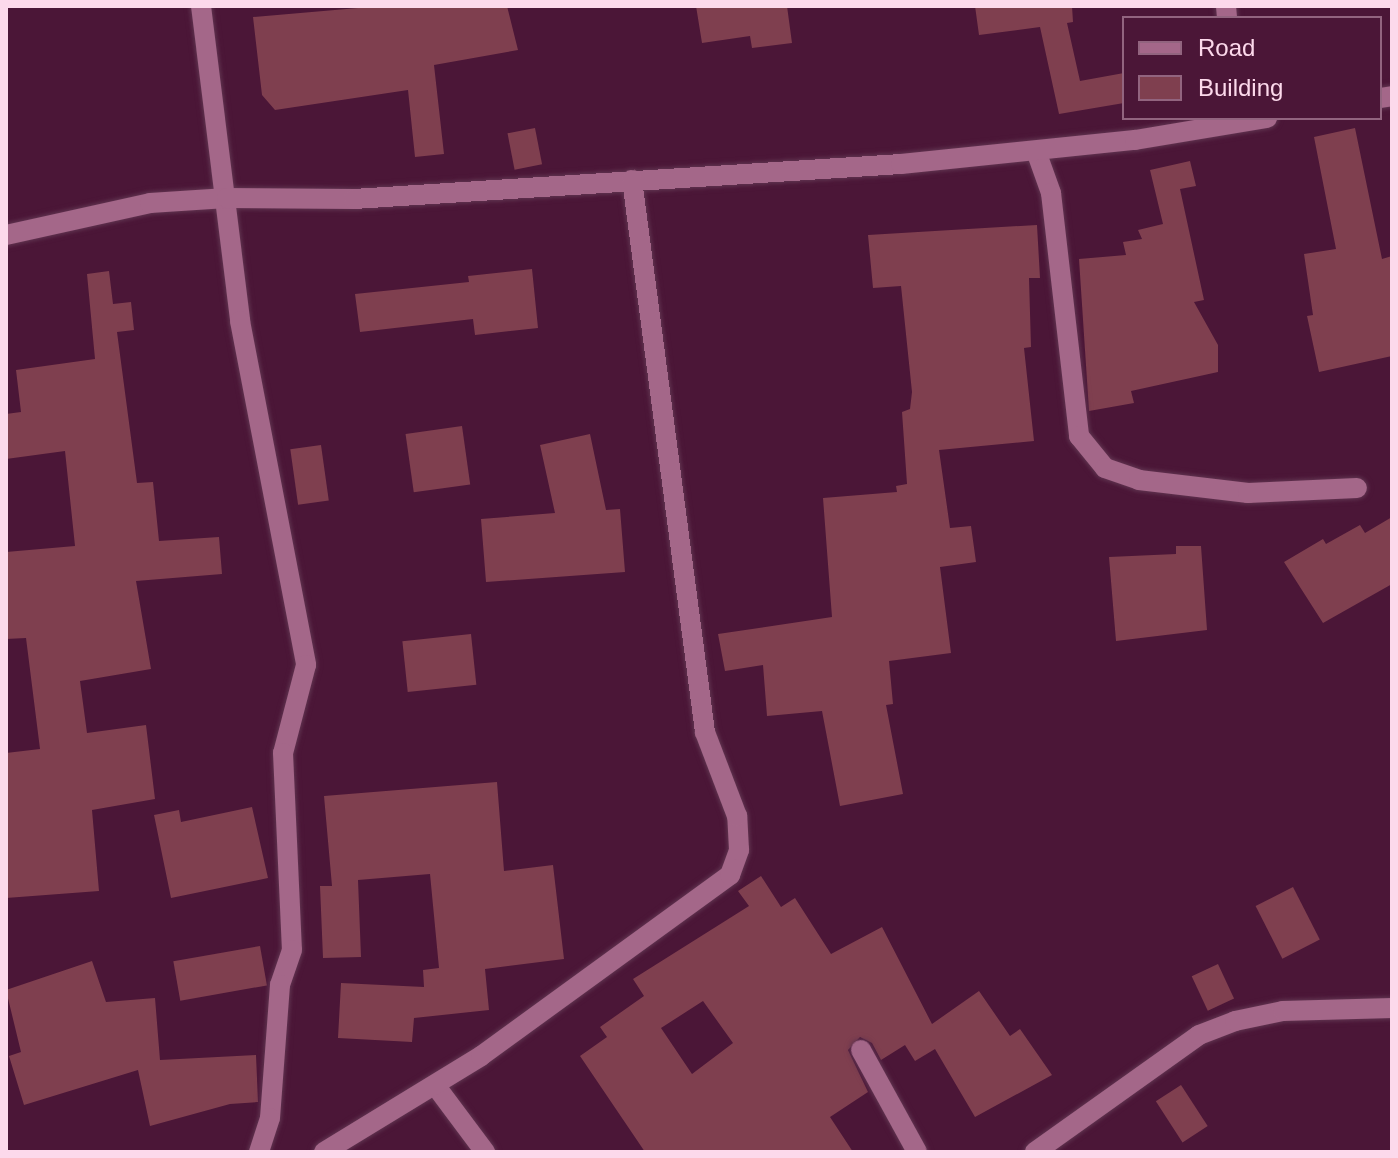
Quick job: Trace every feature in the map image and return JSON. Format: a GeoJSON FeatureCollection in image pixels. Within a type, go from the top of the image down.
{"type":"FeatureCollection","features":[{"type":"Feature","properties":{"kind":"street"},"geometry":{"type":"LineString","coordinates":[[201,6],[253,402],[306,665],[283,753],[292,950],[280,985],[270,1118],[259,1152]]}},
{"type":"Feature","properties":{"kind":"street"},"geometry":{"type":"LineString","coordinates":[[6,235],[45,230],[102,211],[227,198],[354,199],[1036,151],[1235,120]]}},
{"type":"Feature","properties":{"kind":"street"},"geometry":{"type":"LineString","coordinates":[[1036,151],[1051,193],[1079,436],[1105,468],[1139,480],[1248,493],[1357,488]]}},
{"type":"Feature","properties":{"kind":"street"},"geometry":{"type":"LineString","coordinates":[[324,1152],[378,1114],[435,1085],[730,875],[739,850],[737,816],[705,732],[632,180]]}},
{"type":"Feature","properties":{"kind":"street"},"geometry":{"type":"LineString","coordinates":[[1035,1152],[1199,1035],[1235,1021],[1283,1011],[1392,1008]]}},
{"type":"Feature","properties":{"kind":"street"},"geometry":{"type":"LineString","coordinates":[[861,1050],[917,1152]]}},
{"type":"Feature","properties":{"kind":"street"},"geometry":{"type":"LineString","coordinates":[[435,1085],[485,1152]]}},
{"type":"Feature","properties":{"kind":"building"},"geometry":{"type":"Polygon","coordinates":[[[381,6],[507,6],[518,50],[434,65],[444,154],[415,157],[408,90],[275,110],[262,95],[253,17],[381,6]]]}},
{"type":"Feature","properties":{"kind":"building"},"geometry":{"type":"Polygon","coordinates":[[[696,6],[787,6],[792,43],[752,48],[750,36],[702,43],[696,6]]]}},
{"type":"Feature","properties":{"kind":"building"},"geometry":{"type":"Polygon","coordinates":[[[975,6],[1072,6],[1073,22],[1067,23],[1080,81],[1122,73],[1122,103],[1059,114],[1040,27],[979,35],[975,6]]]}},
{"type":"Feature","properties":{"kind":"building"},"geometry":{"type":"Polygon","coordinates":[[[535,128],[542,164],[515,170],[508,133],[535,128]]]}},
{"type":"Feature","properties":{"kind":"building"},"geometry":{"type":"Polygon","coordinates":[[[1355,128],[1382,259],[1392,256],[1392,356],[1319,372],[1307,316],[1313,315],[1304,254],[1336,249],[1314,137],[1355,128]]]}},
{"type":"Feature","properties":{"kind":"building"},"geometry":{"type":"Polygon","coordinates":[[[1190,161],[1196,186],[1180,189],[1204,300],[1194,302],[1218,345],[1218,372],[1131,391],[1134,403],[1089,411],[1079,259],[1126,255],[1123,242],[1142,239],[1138,230],[1163,224],[1150,170],[1190,161]]]}},
{"type":"Feature","properties":{"kind":"building"},"geometry":{"type":"Polygon","coordinates":[[[1037,225],[1040,278],[1029,278],[1031,347],[1024,348],[1034,441],[939,450],[950,528],[971,526],[976,562],[940,567],[951,653],[889,661],[893,704],[886,705],[903,794],[840,806],[822,711],[767,716],[763,665],[725,671],[718,634],[832,617],[823,498],[897,492],[896,486],[907,484],[902,412],[910,409],[912,392],[901,286],[873,288],[868,235],[1037,225]]]}},
{"type":"Feature","properties":{"kind":"building"},"geometry":{"type":"Polygon","coordinates":[[[532,269],[538,328],[475,335],[473,319],[360,332],[355,294],[469,282],[468,276],[532,269]]]}},
{"type":"Feature","properties":{"kind":"building"},"geometry":{"type":"Polygon","coordinates":[[[109,271],[113,304],[131,302],[134,330],[117,332],[137,483],[153,482],[159,541],[219,537],[222,574],[136,581],[151,669],[80,681],[87,733],[146,725],[155,799],[92,810],[99,891],[6,898],[6,753],[40,749],[26,638],[6,639],[6,552],[75,546],[65,451],[6,459],[6,414],[21,412],[16,370],[95,359],[87,274],[109,271]]]}},
{"type":"Feature","properties":{"kind":"building"},"geometry":{"type":"Polygon","coordinates":[[[462,426],[470,484],[414,492],[406,434],[462,426]]]}},
{"type":"Feature","properties":{"kind":"building"},"geometry":{"type":"Polygon","coordinates":[[[590,434],[606,510],[620,509],[625,572],[486,582],[481,519],[555,513],[540,445],[590,434]]]}},
{"type":"Feature","properties":{"kind":"building"},"geometry":{"type":"Polygon","coordinates":[[[321,445],[329,500],[298,505],[290,449],[321,445]]]}},
{"type":"Feature","properties":{"kind":"building"},"geometry":{"type":"Polygon","coordinates":[[[1392,517],[1392,584],[1323,623],[1284,562],[1323,539],[1326,544],[1360,525],[1365,533],[1392,517]]]}},
{"type":"Feature","properties":{"kind":"building"},"geometry":{"type":"Polygon","coordinates":[[[1176,546],[1201,546],[1207,630],[1116,641],[1109,557],[1176,554],[1176,546]]]}},
{"type":"Feature","properties":{"kind":"building"},"geometry":{"type":"Polygon","coordinates":[[[471,634],[476,685],[408,692],[402,641],[471,634]]]}},
{"type":"Feature","properties":{"kind":"building"},"geometry":{"type":"Polygon","coordinates":[[[497,782],[504,871],[553,865],[564,959],[485,969],[489,1010],[414,1018],[412,1042],[338,1038],[341,983],[424,987],[423,970],[439,968],[430,874],[358,880],[361,957],[323,958],[320,886],[332,886],[324,796],[497,782]]]}},
{"type":"Feature","properties":{"kind":"building"},"geometry":{"type":"Polygon","coordinates":[[[252,807],[268,878],[171,898],[154,815],[179,810],[181,822],[252,807]]]}},
{"type":"Feature","properties":{"kind":"building"},"geometry":{"type":"Polygon","coordinates":[[[761,876],[781,907],[795,898],[831,954],[882,927],[932,1024],[979,991],[1010,1036],[1020,1029],[1052,1075],[975,1117],[935,1049],[915,1061],[905,1045],[881,1060],[872,1043],[860,1037],[848,1050],[868,1092],[830,1117],[853,1152],[645,1152],[580,1056],[607,1037],[600,1027],[644,996],[633,979],[749,906],[738,891],[761,876]],[[703,1001],[661,1028],[692,1074],[733,1043],[703,1001]]]}},
{"type":"Feature","properties":{"kind":"building"},"geometry":{"type":"Polygon","coordinates":[[[1293,887],[1320,940],[1282,959],[1256,906],[1293,887]]]}},
{"type":"Feature","properties":{"kind":"building"},"geometry":{"type":"Polygon","coordinates":[[[260,946],[267,985],[180,1001],[173,961],[260,946]]]}},
{"type":"Feature","properties":{"kind":"building"},"geometry":{"type":"Polygon","coordinates":[[[92,961],[106,1002],[155,998],[160,1060],[256,1055],[258,1102],[230,1104],[150,1126],[138,1070],[24,1105],[9,1056],[21,1052],[6,990],[92,961]]]}},
{"type":"Feature","properties":{"kind":"building"},"geometry":{"type":"Polygon","coordinates":[[[1218,964],[1234,998],[1208,1011],[1192,976],[1218,964]]]}},
{"type":"Feature","properties":{"kind":"building"},"geometry":{"type":"Polygon","coordinates":[[[1181,1085],[1208,1126],[1183,1142],[1156,1101],[1181,1085]]]}}]}
